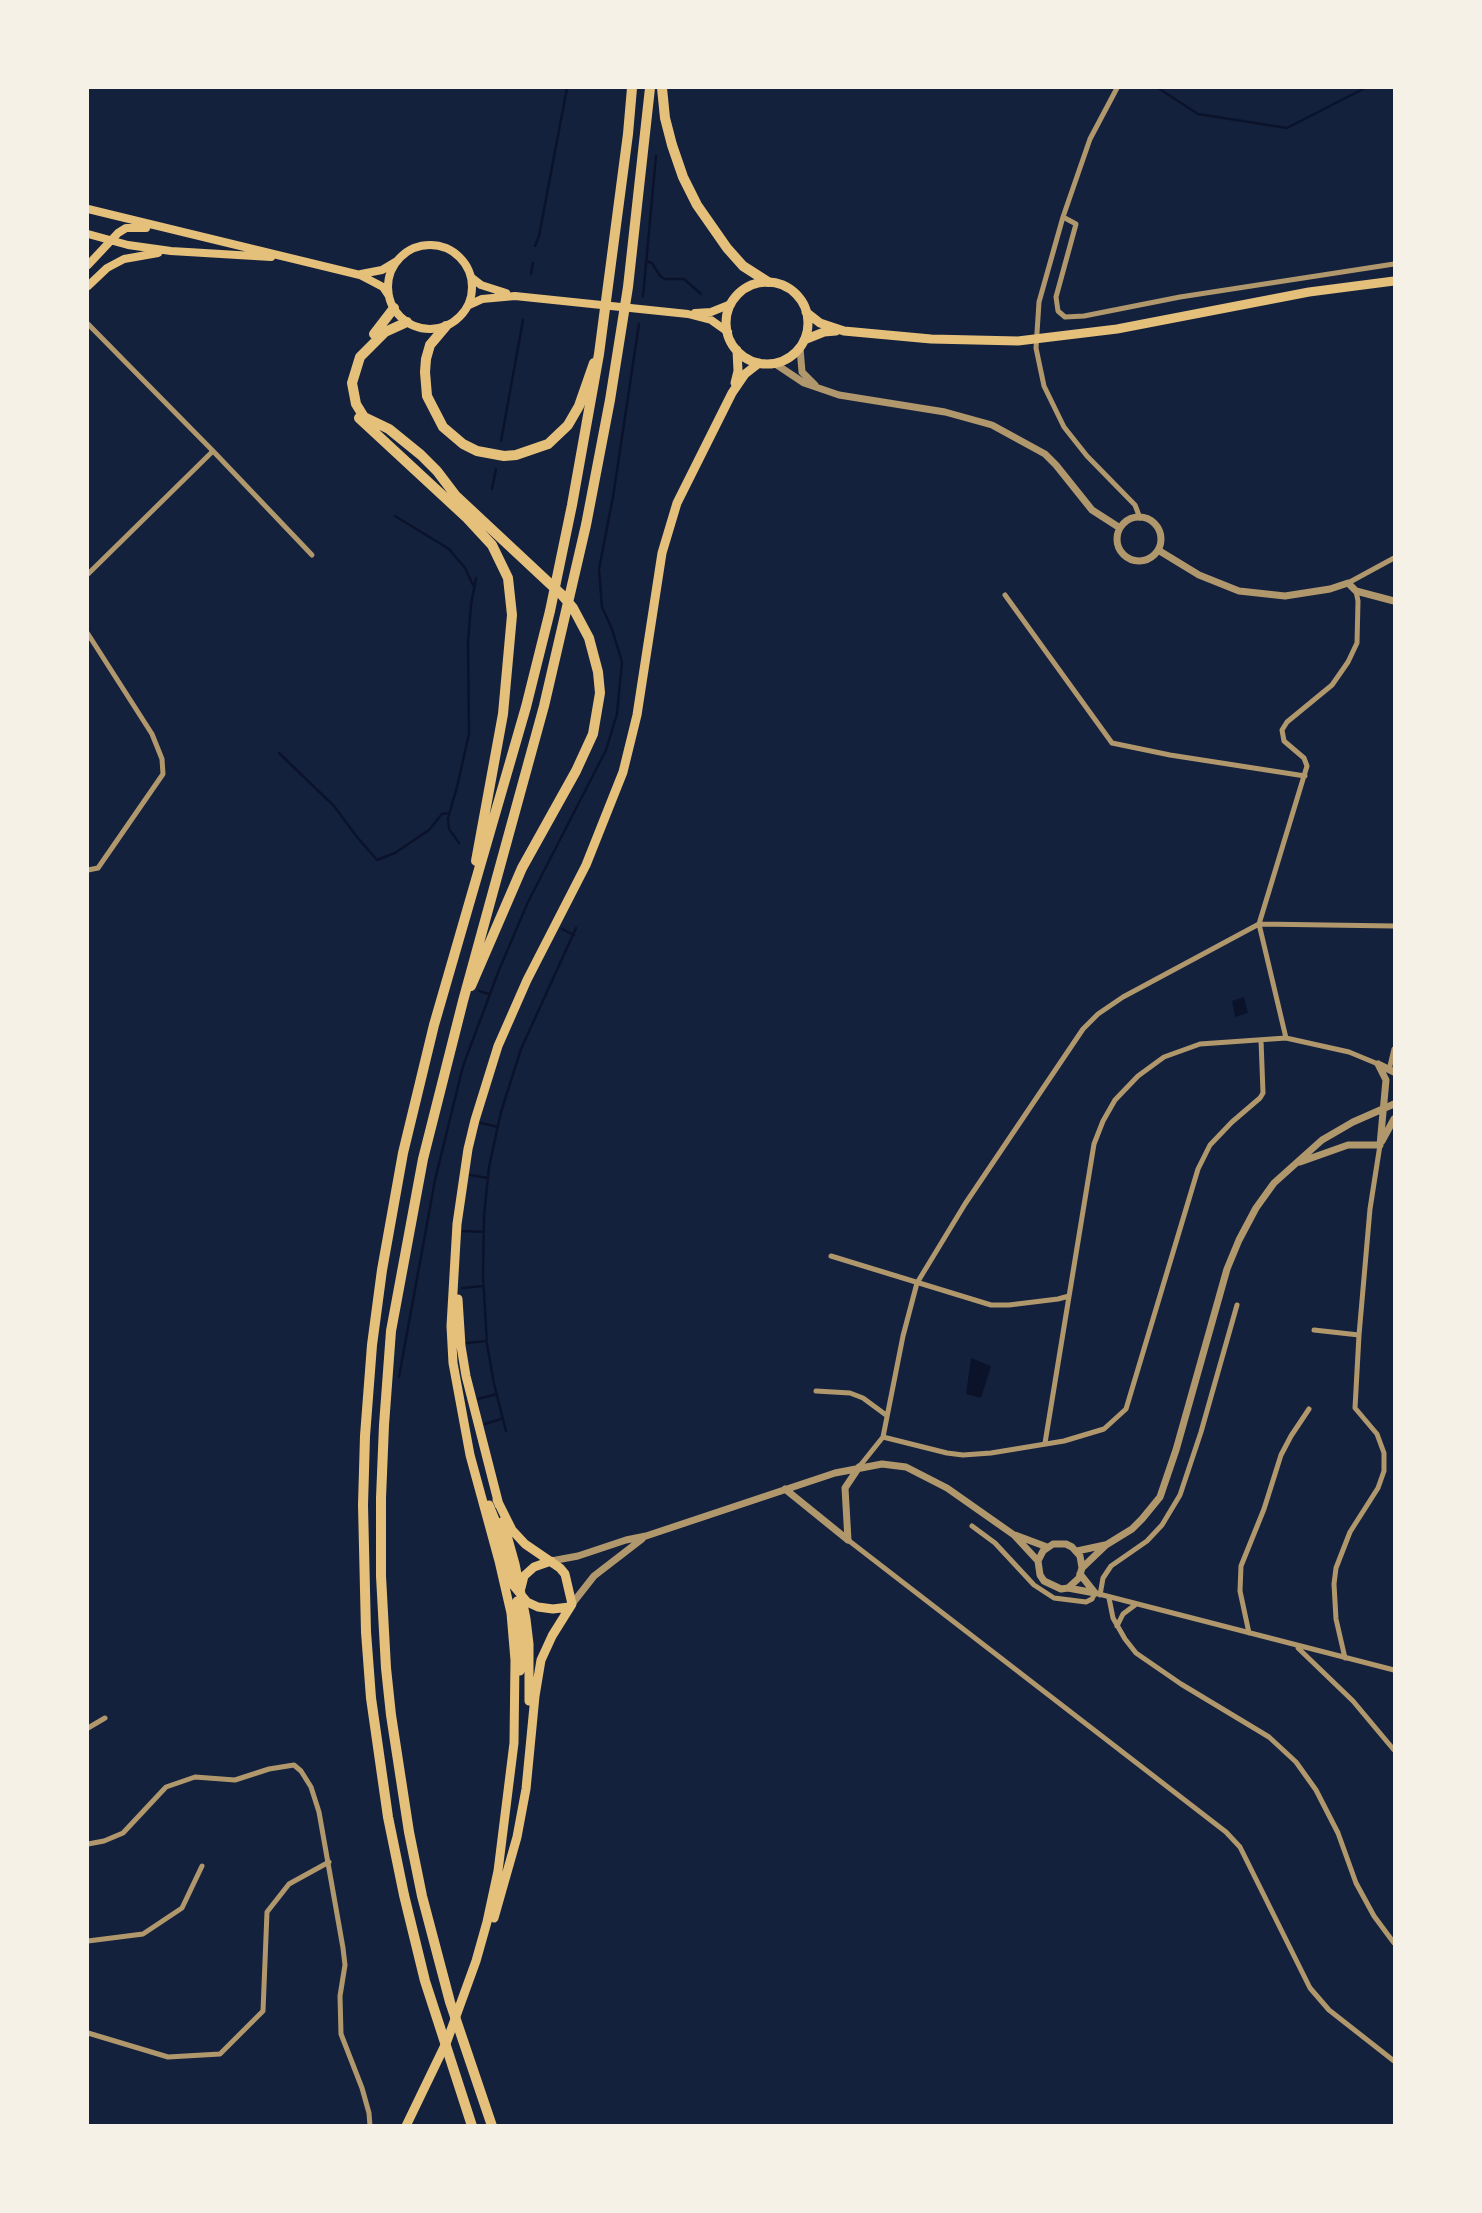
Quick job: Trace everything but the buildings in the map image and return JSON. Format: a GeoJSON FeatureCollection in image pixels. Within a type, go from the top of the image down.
{"type":"FeatureCollection","features":[{"type":"Feature","properties":{"kind":"highway"},"geometry":{"type":"LineString","coordinates":[[472,2126],[425,1981],[404,1895],[388,1817],[371,1698],[363,1577],[363,1505],[372,1345],[392,1206],[418,1085],[469,899],[499,805],[550,611],[572,505],[599,354],[632,88]]}},
{"type":"Feature","properties":{"kind":"highway"},"geometry":{"type":"LineString","coordinates":[[492,2126],[450,2002],[422,1896],[391,1715],[381,1576],[381,1486],[391,1331],[423,1160],[463,1001],[544,706],[586,525],[628,287],[650,88]]}},
{"type":"Feature","properties":{"kind":"highway"},"geometry":{"type":"LineString","coordinates":[[662,88],[665,118],[672,145],[683,177],[697,205],[710,227],[743,266],[768,282]]}},
{"type":"Feature","properties":{"kind":"highway"},"geometry":{"type":"LineString","coordinates":[[394,308],[383,325],[355,356],[348,380],[352,406],[371,431],[467,518],[492,545],[508,578],[510,593],[512,615],[503,714],[469,899]]}},
{"type":"Feature","properties":{"kind":"highway"},"geometry":{"type":"LineString","coordinates":[[407,322],[385,332],[360,357],[352,383],[356,404],[364,417],[389,429],[421,455],[456,496],[539,572],[573,608],[589,638],[598,671],[600,693],[593,734],[576,771],[522,868],[477,976],[463,1001]]}},
{"type":"Feature","properties":{"kind":"highway"},"geometry":{"type":"LineString","coordinates":[[446,326],[430,345],[426,359],[425,384],[432,408],[443,427],[463,444],[492,454],[516,455],[548,444],[568,425],[579,406],[591,368],[599,354]]}},
{"type":"Feature","properties":{"kind":"main road"},"geometry":{"type":"LineString","coordinates":[[88,209],[360,275],[383,287],[394,308],[407,322],[419,328],[446,326],[458,319],[468,305],[472,278]]}},
{"type":"Feature","properties":{"kind":"main road"},"geometry":{"type":"LineString","coordinates":[[88,265],[111,240],[127,228],[141,227],[179,236],[197,235]]}},
{"type":"Feature","properties":{"kind":"main road"},"geometry":{"type":"LineString","coordinates":[[88,234],[171,251],[284,257]]}},
{"type":"Feature","properties":{"kind":"main road"},"geometry":{"type":"LineString","coordinates":[[360,275],[382,270],[410,250],[426,244],[449,248],[463,260],[472,278],[481,285],[515,296]]}},
{"type":"Feature","properties":{"kind":"main road"},"geometry":{"type":"LineString","coordinates":[[88,286],[107,268],[124,259],[171,251]]}},
{"type":"Feature","properties":{"kind":"main road"},"geometry":{"type":"LineString","coordinates":[[389,296],[389,277],[397,261]]}},
{"type":"Feature","properties":{"kind":"main road"},"geometry":{"type":"LineString","coordinates":[[737,350],[759,363],[774,363],[788,358],[802,344],[824,332],[844,331],[931,339],[1018,341],[1052,338],[1117,329],[1309,292],[1395,281]]}},
{"type":"Feature","properties":{"kind":"main road"},"geometry":{"type":"LineString","coordinates":[[732,393],[738,371],[737,350],[728,332],[727,318],[731,304],[743,290],[768,282],[785,286],[799,297],[806,312],[808,326],[802,344]]}},
{"type":"Feature","properties":{"kind":"main road"},"geometry":{"type":"LineString","coordinates":[[468,305],[482,299],[515,296],[688,314],[711,320],[728,332]]}},
{"type":"Feature","properties":{"kind":"main road"},"geometry":{"type":"LineString","coordinates":[[688,314],[711,312],[731,304]]}},
{"type":"Feature","properties":{"kind":"main road"},"geometry":{"type":"LineString","coordinates":[[806,312],[820,323],[844,331]]}},
{"type":"Feature","properties":{"kind":"main road"},"geometry":{"type":"LineString","coordinates":[[516,1701],[511,1613],[465,1433],[453,1363],[451,1326],[461,1186],[487,1078],[509,1020],[586,865],[613,802],[631,745],[652,609],[670,524],[687,481],[732,393],[745,374],[759,363]]}},
{"type":"Feature","properties":{"kind":"main road"},"geometry":{"type":"LineString","coordinates":[[455,1268],[466,1376],[520,1592],[529,1644],[529,1715],[517,1814],[506,1872]]}},
{"type":"Feature","properties":{"kind":"main road"},"geometry":{"type":"LineString","coordinates":[[480,1491],[491,1507],[513,1585],[527,1602],[538,1607],[553,1609],[570,1605]]}},
{"type":"Feature","properties":{"kind":"main road"},"geometry":{"type":"LineString","coordinates":[[409,2125],[479,1961],[517,1837],[526,1789],[541,1660],[570,1605],[565,1574],[512,1530],[497,1500]]}},
{"type":"Feature","properties":{"kind":"main road"},"geometry":{"type":"LineString","coordinates":[[479,1961],[498,1871],[511,1773],[522,1652],[516,1601],[524,1576],[534,1567],[551,1561]]}},
{"type":"Feature","properties":{"kind":"street"},"geometry":{"type":"LineString","coordinates":[[1117,88],[1090,139],[1063,217],[1039,302],[1037,348],[1044,386],[1064,427],[1087,456],[1135,505],[1140,518]]}},
{"type":"Feature","properties":{"kind":"street"},"geometry":{"type":"LineString","coordinates":[[1063,217],[1076,224],[1056,297],[1058,311],[1065,317],[1395,264]]}},
{"type":"Feature","properties":{"kind":"street"},"geometry":{"type":"LineString","coordinates":[[88,324],[312,555]]}},
{"type":"Feature","properties":{"kind":"street"},"geometry":{"type":"LineString","coordinates":[[802,344],[802,372],[821,390]]}},
{"type":"Feature","properties":{"kind":"street"},"geometry":{"type":"LineString","coordinates":[[774,363],[804,383],[821,390],[862,400],[945,412],[992,425],[1045,454],[1092,510],[1120,528]]}},
{"type":"Feature","properties":{"kind":"street"},"geometry":{"type":"LineString","coordinates":[[88,573],[213,451]]}},
{"type":"Feature","properties":{"kind":"street"},"geometry":{"type":"LineString","coordinates":[[1140,518],[1152,521],[1161,536],[1157,550],[1151,558],[1134,561],[1127,557],[1118,544],[1120,528],[1127,521],[1140,518]]}},
{"type":"Feature","properties":{"kind":"street"},"geometry":{"type":"LineString","coordinates":[[1157,550],[1199,575],[1239,590],[1285,596],[1330,589],[1348,583],[1395,558]]}},
{"type":"Feature","properties":{"kind":"street"},"geometry":{"type":"LineString","coordinates":[[1348,583],[1356,591],[1395,601]]}},
{"type":"Feature","properties":{"kind":"street"},"geometry":{"type":"LineString","coordinates":[[1286,1038],[1259,924],[1307,766],[1304,758],[1284,741],[1282,730],[1287,722],[1332,685],[1348,662],[1357,643],[1356,591]]}},
{"type":"Feature","properties":{"kind":"street"},"geometry":{"type":"LineString","coordinates":[[1005,595],[1112,743],[1305,776]]}},
{"type":"Feature","properties":{"kind":"street"},"geometry":{"type":"LineString","coordinates":[[88,634],[152,734],[162,759],[163,774],[98,867],[88,870]]}},
{"type":"Feature","properties":{"kind":"street"},"geometry":{"type":"LineString","coordinates":[[88,648],[93,643]]}},
{"type":"Feature","properties":{"kind":"street"},"geometry":{"type":"LineString","coordinates":[[848,1540],[845,1488],[883,1437],[911,1297],[917,1283],[965,1204],[1083,1029],[1098,1014],[1123,998],[1259,924],[1395,926]]}},
{"type":"Feature","properties":{"kind":"street"},"geometry":{"type":"LineString","coordinates":[[1045,1443],[1094,1144],[1115,1100],[1138,1076],[1164,1057],[1200,1044],[1286,1038],[1349,1052],[1378,1064],[1389,1072]]}},
{"type":"Feature","properties":{"kind":"street"},"geometry":{"type":"LineString","coordinates":[[883,1437],[963,1455],[1063,1441],[1104,1429],[1126,1409],[1198,1169],[1210,1145],[1263,1093],[1261,1040]]}},
{"type":"Feature","properties":{"kind":"street"},"geometry":{"type":"LineString","coordinates":[[1345,1658],[1335,1610],[1336,1568],[1350,1532],[1378,1488],[1384,1471],[1384,1453],[1377,1434],[1356,1408],[1359,1335],[1370,1209],[1386,1080],[1395,1049]]}},
{"type":"Feature","properties":{"kind":"street"},"geometry":{"type":"LineString","coordinates":[[1068,1588],[1076,1583],[1081,1571],[1106,1545],[1132,1529],[1160,1496],[1176,1450],[1227,1269],[1256,1208],[1274,1183],[1322,1140],[1353,1122],[1395,1104]]}},
{"type":"Feature","properties":{"kind":"street"},"geometry":{"type":"LineString","coordinates":[[1380,1145],[1395,1119]]}},
{"type":"Feature","properties":{"kind":"street"},"geometry":{"type":"LineString","coordinates":[[1292,1166],[1348,1145],[1380,1145]]}},
{"type":"Feature","properties":{"kind":"street"},"geometry":{"type":"LineString","coordinates":[[831,1256],[949,1291],[980,1303],[1000,1306],[1069,1296]]}},
{"type":"Feature","properties":{"kind":"street"},"geometry":{"type":"LineString","coordinates":[[972,1526],[995,1544],[1044,1594],[1063,1600],[1086,1602],[1098,1594],[1103,1578],[1111,1566],[1147,1541],[1162,1525],[1180,1495],[1237,1305]]}},
{"type":"Feature","properties":{"kind":"street"},"geometry":{"type":"LineString","coordinates":[[1314,1330],[1359,1335]]}},
{"type":"Feature","properties":{"kind":"street"},"geometry":{"type":"LineString","coordinates":[[816,1391],[850,1393],[863,1398],[886,1415]]}},
{"type":"Feature","properties":{"kind":"street"},"geometry":{"type":"LineString","coordinates":[[1249,1633],[1240,1591],[1241,1566],[1264,1509],[1281,1455],[1309,1409]]}},
{"type":"Feature","properties":{"kind":"street"},"geometry":{"type":"LineString","coordinates":[[551,1561],[578,1556],[626,1539],[646,1536],[859,1467],[882,1464],[906,1467],[927,1476],[1014,1535],[1038,1561],[1040,1575],[1044,1581],[1061,1589],[1098,1594],[1395,1670]]}},
{"type":"Feature","properties":{"kind":"street"},"geometry":{"type":"LineString","coordinates":[[785,1489],[1226,1832],[1240,1847],[1310,1988],[1329,2010],[1395,2061]]}},
{"type":"Feature","properties":{"kind":"street"},"geometry":{"type":"LineString","coordinates":[[1014,1535],[1047,1547],[1060,1543],[1072,1547],[1077,1551],[1081,1571],[1098,1594]]}},
{"type":"Feature","properties":{"kind":"street"},"geometry":{"type":"LineString","coordinates":[[570,1605],[594,1576],[646,1536]]}},
{"type":"Feature","properties":{"kind":"street"},"geometry":{"type":"LineString","coordinates":[[1077,1551],[1106,1545]]}},
{"type":"Feature","properties":{"kind":"street"},"geometry":{"type":"LineString","coordinates":[[1038,1561],[1047,1547]]}},
{"type":"Feature","properties":{"kind":"street"},"geometry":{"type":"LineString","coordinates":[[1109,1598],[1117,1626],[1136,1653],[1269,1737],[1296,1762],[1316,1790],[1338,1833],[1356,1883],[1374,1916],[1395,1943]]}},
{"type":"Feature","properties":{"kind":"street"},"geometry":{"type":"LineString","coordinates":[[1117,1626],[1123,1614],[1135,1604]]}},
{"type":"Feature","properties":{"kind":"street"},"geometry":{"type":"LineString","coordinates":[[1296,1645],[1353,1701],[1395,1750]]}},
{"type":"Feature","properties":{"kind":"street"},"geometry":{"type":"LineString","coordinates":[[88,1728],[104,1718]]}},
{"type":"Feature","properties":{"kind":"street"},"geometry":{"type":"LineString","coordinates":[[88,1844],[123,1833],[166,1787],[194,1777],[235,1780],[269,1769],[294,1765],[301,1771],[311,1787],[319,1812],[345,1965],[340,1996],[341,2034],[362,2088],[370,2126]]}},
{"type":"Feature","properties":{"kind":"street"},"geometry":{"type":"LineString","coordinates":[[88,2034],[168,2057],[220,2054],[263,2011],[267,1912],[289,1884],[329,1862]]}},
{"type":"Feature","properties":{"kind":"street"},"geometry":{"type":"LineString","coordinates":[[88,1941],[143,1934],[181,1908],[202,1866]]}},
{"type":"Feature","properties":{"kind":"water"},"geometry":{"type":"Polygon","coordinates":[[[1244,997],[1248,1013],[1235,1017],[1232,1001],[1244,997]]]}},
{"type":"Feature","properties":{"kind":"water"},"geometry":{"type":"Polygon","coordinates":[[[971,1358],[991,1366],[981,1398],[966,1394],[971,1358]]]}},
{"type":"Feature","properties":{"kind":"waterway"},"geometry":{"type":"LineString","coordinates":[[535,246],[567,88]]}},
{"type":"Feature","properties":{"kind":"waterway"},"geometry":{"type":"LineString","coordinates":[[1158,88],[1198,114],[1287,128],[1365,88]]}},
{"type":"Feature","properties":{"kind":"waterway"},"geometry":{"type":"LineString","coordinates":[[643,296],[656,156]]}},
{"type":"Feature","properties":{"kind":"waterway"},"geometry":{"type":"LineString","coordinates":[[646,261],[652,263],[660,276],[665,279],[684,279],[701,294]]}},
{"type":"Feature","properties":{"kind":"waterway"},"geometry":{"type":"LineString","coordinates":[[531,274],[533,263]]}},
{"type":"Feature","properties":{"kind":"waterway"},"geometry":{"type":"LineString","coordinates":[[501,441],[523,320]]}},
{"type":"Feature","properties":{"kind":"waterway"},"geometry":{"type":"LineString","coordinates":[[399,1377],[435,1180],[463,1066],[528,902],[606,750],[617,714],[622,662],[602,607],[599,569],[613,497],[639,324]]}},
{"type":"Feature","properties":{"kind":"waterway"},"geometry":{"type":"LineString","coordinates":[[492,489],[496,469]]}},
{"type":"Feature","properties":{"kind":"waterway"},"geometry":{"type":"LineString","coordinates":[[395,516],[449,549],[465,568],[473,585]]}},
{"type":"Feature","properties":{"kind":"waterway"},"geometry":{"type":"LineString","coordinates":[[459,843],[449,829],[448,818],[469,734],[468,643],[476,578]]}},
{"type":"Feature","properties":{"kind":"waterway"},"geometry":{"type":"LineString","coordinates":[[279,753],[334,806],[377,860],[395,853],[429,830],[442,814],[449,813]]}},
{"type":"Feature","properties":{"kind":"waterway"},"geometry":{"type":"LineString","coordinates":[[506,1431],[487,1344],[483,1276],[484,1216],[489,1167],[501,1112],[521,1049],[576,928]]}},
{"type":"Feature","properties":{"kind":"waterway"},"geometry":{"type":"LineString","coordinates":[[562,929],[574,935]]}},
{"type":"Feature","properties":{"kind":"waterway"},"geometry":{"type":"LineString","coordinates":[[479,991],[489,994]]}},
{"type":"Feature","properties":{"kind":"waterway"},"geometry":{"type":"LineString","coordinates":[[481,1123],[498,1127]]}},
{"type":"Feature","properties":{"kind":"waterway"},"geometry":{"type":"LineString","coordinates":[[470,1175],[488,1178]]}},
{"type":"Feature","properties":{"kind":"waterway"},"geometry":{"type":"LineString","coordinates":[[463,1231],[484,1232]]}},
{"type":"Feature","properties":{"kind":"waterway"},"geometry":{"type":"LineString","coordinates":[[462,1288],[483,1286]]}},
{"type":"Feature","properties":{"kind":"waterway"},"geometry":{"type":"LineString","coordinates":[[466,1343],[487,1341]]}},
{"type":"Feature","properties":{"kind":"waterway"},"geometry":{"type":"LineString","coordinates":[[478,1399],[497,1394]]}},
{"type":"Feature","properties":{"kind":"waterway"},"geometry":{"type":"LineString","coordinates":[[485,1424],[501,1419]]}}]}
